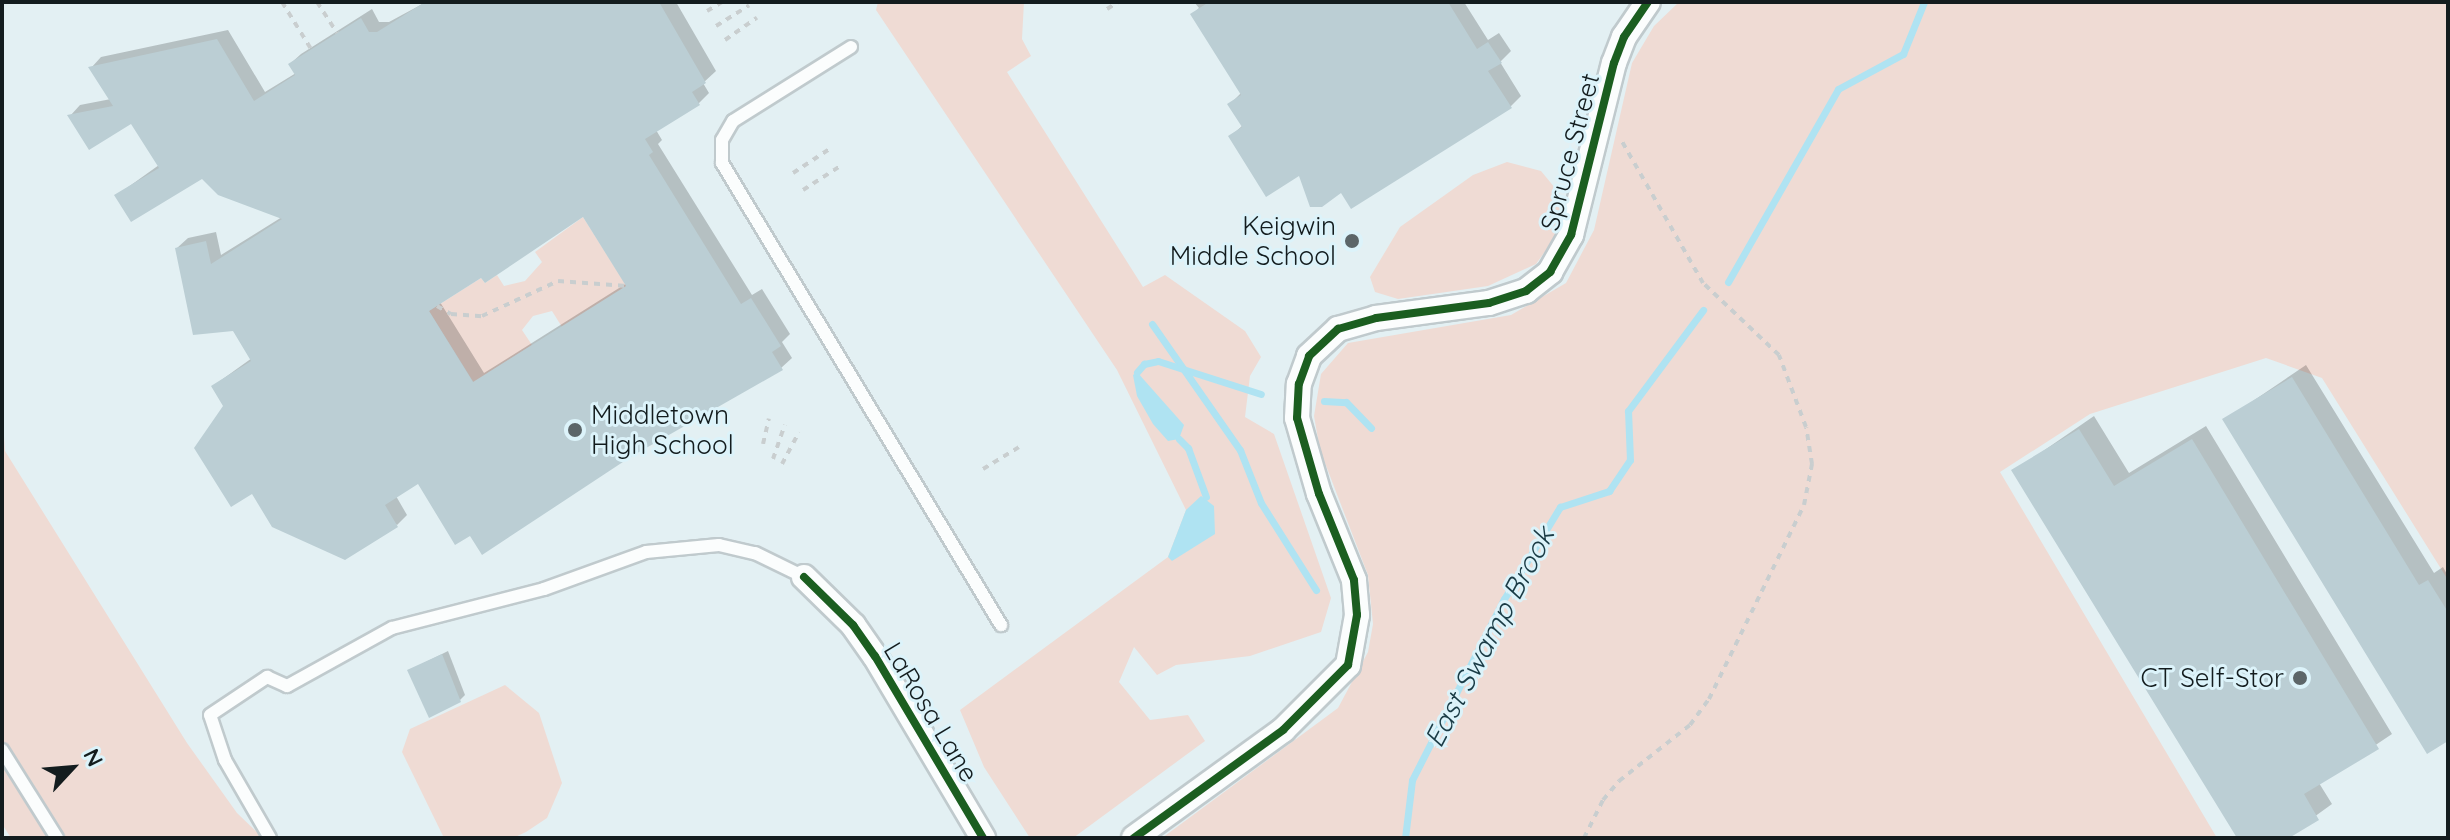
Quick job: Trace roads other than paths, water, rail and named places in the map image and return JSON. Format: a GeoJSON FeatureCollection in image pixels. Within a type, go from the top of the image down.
{"type":"FeatureCollection","features":[{"type":"Feature","properties":{"kind":"street","name":"Spruce Street"},"geometry":{"type":"LineString","coordinates":[[1134,838],[1283,730],[1348,665],[1357,615],[1354,580],[1319,494],[1297,418],[1299,384],[1309,356],[1338,329],[1376,318],[1489,303],[1526,291],[1550,272],[1571,235],[1614,63],[1624,37],[1648,2]]}},
{"type":"Feature","properties":{"kind":"street","name":"LaRosa Lane"},"geometry":{"type":"LineString","coordinates":[[804,577],[838,608],[875,656],[983,838]]}},
{"type":"Feature","properties":{"kind":"lane"},"geometry":{"type":"LineString","coordinates":[[851,47],[733,121],[722,140],[722,163],[1001,625]]}},
{"type":"Feature","properties":{"kind":"lane"},"geometry":{"type":"LineString","coordinates":[[270,838],[225,760],[210,715],[267,677],[287,686],[392,628],[544,589],[661,549],[719,545],[755,553],[804,577]]}},
{"type":"Feature","properties":{"kind":"lane"},"geometry":{"type":"LineString","coordinates":[[2,750],[57,838]]}},
{"type":"Feature","properties":{"kind":"water"},"geometry":{"type":"Polygon","coordinates":[[[1137,372],[1184,425],[1179,439],[1168,441],[1153,424],[1137,396],[1133,375],[1137,372]]]}},
{"type":"Feature","properties":{"kind":"water"},"geometry":{"type":"Polygon","coordinates":[[[1201,496],[1214,506],[1215,534],[1172,561],[1168,557],[1186,510],[1201,496]]]}},
{"type":"Feature","properties":{"kind":"waterway","name":"East Swamp Brook"},"geometry":{"type":"LineString","coordinates":[[1728,282],[1838,89],[1903,54],[1924,2]]}},
{"type":"Feature","properties":{"kind":"waterway","name":"East Swamp Brook"},"geometry":{"type":"LineString","coordinates":[[1405,838],[1412,780],[1504,599],[1560,507],[1609,491],[1630,460],[1628,411],[1703,310]]}},
{"type":"Feature","properties":{"kind":"waterway"},"geometry":{"type":"LineString","coordinates":[[1152,324],[1240,450],[1261,503],[1316,590]]}},
{"type":"Feature","properties":{"kind":"waterway"},"geometry":{"type":"LineString","coordinates":[[1137,372],[1144,364],[1158,361],[1261,394]]}},
{"type":"Feature","properties":{"kind":"waterway"},"geometry":{"type":"LineString","coordinates":[[1324,401],[1346,402],[1371,428]]}},
{"type":"Feature","properties":{"kind":"waterway"},"geometry":{"type":"LineString","coordinates":[[1179,439],[1188,448],[1206,497]]}},
{"type":"Feature","properties":{"kind":"place","name":"Keigwin Middle School"},"geometry":{"type":"Point","coordinates":[1352,241]}},
{"type":"Feature","properties":{"kind":"place","name":"Middletown High School"},"geometry":{"type":"Point","coordinates":[575,430]}},
{"type":"Feature","properties":{"kind":"place","name":"CT Self-Stor"},"geometry":{"type":"Point","coordinates":[2300,678]}}]}
